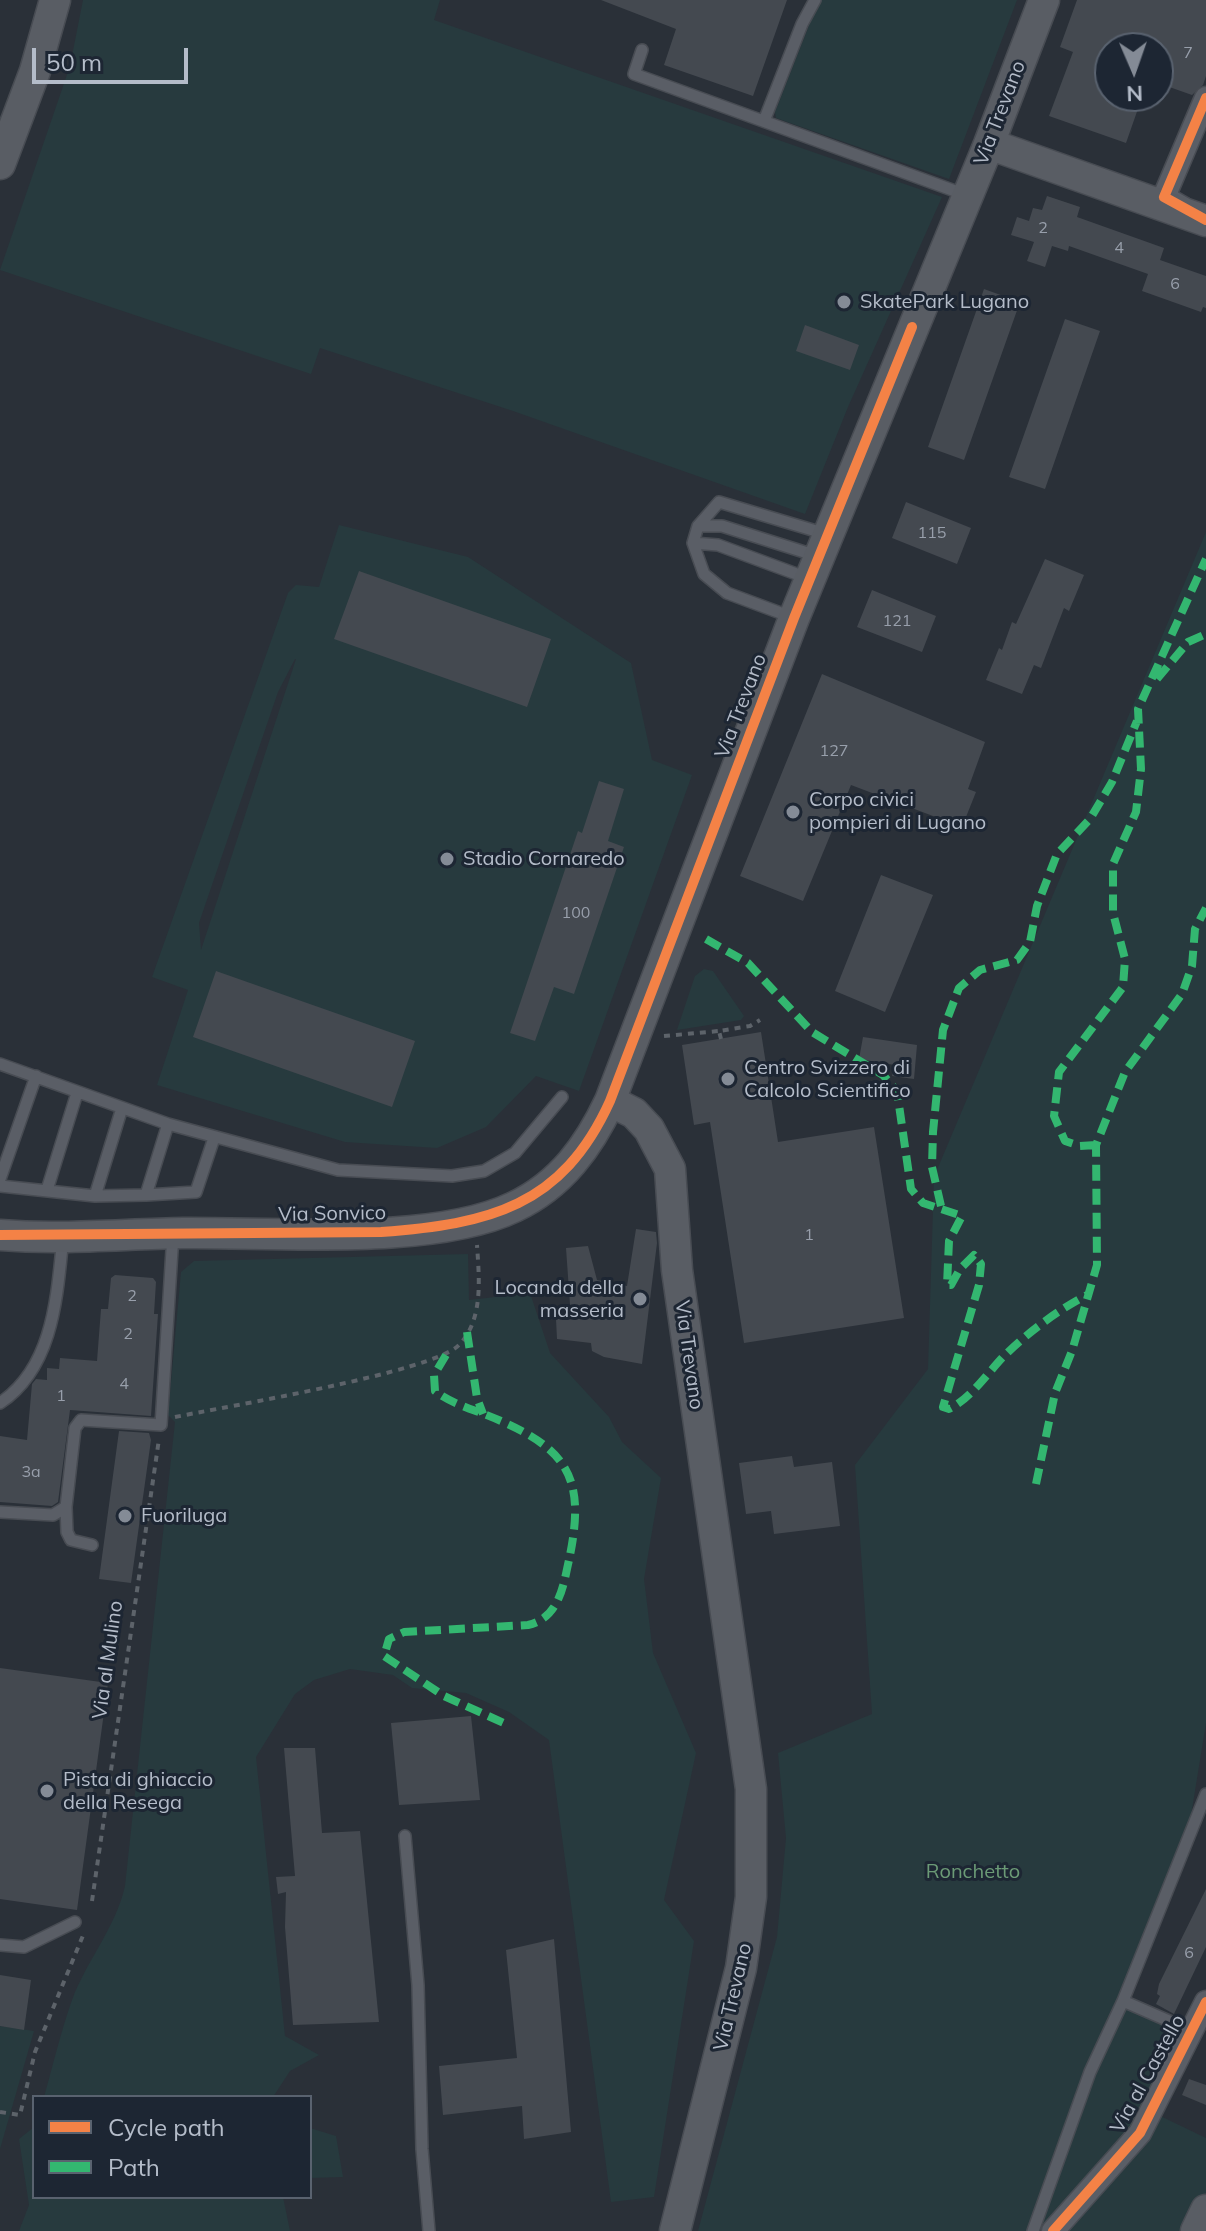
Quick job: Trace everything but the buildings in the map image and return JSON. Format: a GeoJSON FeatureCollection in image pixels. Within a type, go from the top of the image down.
{"type":"FeatureCollection","features":[{"type":"Feature","properties":{"kind":"main road"},"geometry":{"type":"LineString","coordinates":[[0,164],[35,71],[55,0]]}},
{"type":"Feature","properties":{"kind":"main road","name":"Via Trevano"},"geometry":{"type":"LineString","coordinates":[[675,2231],[741,1968],[751,1897],[751,1789],[677,1270],[673,1179],[666,1157],[649,1129],[634,1113],[610,1101],[794,618],[989,144],[1044,0]]}},
{"type":"Feature","properties":{"kind":"main road"},"geometry":{"type":"LineString","coordinates":[[989,144],[1206,220]]}},
{"type":"Feature","properties":{"kind":"main road","name":"Via Sonvico"},"geometry":{"type":"LineString","coordinates":[[0,1235],[63,1237],[381,1232],[474,1221],[514,1207],[558,1178],[579,1156],[610,1101]]}},
{"type":"Feature","properties":{"kind":"main road"},"geometry":{"type":"LineString","coordinates":[[1196,2231],[1206,2210]]}},
{"type":"Feature","properties":{"kind":"street"},"geometry":{"type":"LineString","coordinates":[[1206,98],[1164,197],[1206,220]]}},
{"type":"Feature","properties":{"kind":"street","name":"Via al Castello"},"geometry":{"type":"LineString","coordinates":[[1053,2231],[1140,2133],[1206,2002]]}},
{"type":"Feature","properties":{"kind":"lane"},"geometry":{"type":"LineString","coordinates":[[764,121],[815,0]]}},
{"type":"Feature","properties":{"kind":"lane"},"geometry":{"type":"LineString","coordinates":[[642,50],[634,74],[967,195]]}},
{"type":"Feature","properties":{"kind":"lane"},"geometry":{"type":"LineString","coordinates":[[794,618],[727,593],[704,574],[693,543],[698,526],[719,502],[819,557]]}},
{"type":"Feature","properties":{"kind":"lane"},"geometry":{"type":"LineString","coordinates":[[698,526],[722,526],[819,557]]}},
{"type":"Feature","properties":{"kind":"lane"},"geometry":{"type":"LineString","coordinates":[[693,543],[819,557]]}},
{"type":"Feature","properties":{"kind":"lane"},"geometry":{"type":"LineString","coordinates":[[0,1064],[168,1124],[338,1170],[452,1176],[484,1171],[515,1153],[562,1097]]}},
{"type":"Feature","properties":{"kind":"lane"},"geometry":{"type":"LineString","coordinates":[[0,1179],[36,1076]]}},
{"type":"Feature","properties":{"kind":"lane"},"geometry":{"type":"LineString","coordinates":[[47,1190],[77,1093]]}},
{"type":"Feature","properties":{"kind":"lane"},"geometry":{"type":"LineString","coordinates":[[95,1196],[122,1108]]}},
{"type":"Feature","properties":{"kind":"lane"},"geometry":{"type":"LineString","coordinates":[[146,1195],[168,1124]]}},
{"type":"Feature","properties":{"kind":"lane"},"geometry":{"type":"LineString","coordinates":[[0,1186],[95,1196],[196,1192],[214,1138]]}},
{"type":"Feature","properties":{"kind":"lane"},"geometry":{"type":"LineString","coordinates":[[92,1545],[71,1540],[67,1532],[66,1507],[75,1428],[81,1420],[161,1422],[173,1233]]}},
{"type":"Feature","properties":{"kind":"lane"},"geometry":{"type":"LineString","coordinates":[[0,1403],[27,1376],[43,1349],[54,1313],[63,1237]]}},
{"type":"Feature","properties":{"kind":"lane"},"geometry":{"type":"LineString","coordinates":[[0,1512],[53,1515],[66,1507]]}},
{"type":"Feature","properties":{"kind":"lane"},"geometry":{"type":"LineString","coordinates":[[1033,2231],[1090,2072],[1123,2001],[1206,1794]]}},
{"type":"Feature","properties":{"kind":"lane"},"geometry":{"type":"LineString","coordinates":[[405,1836],[418,1985],[422,2149],[429,2231]]}},
{"type":"Feature","properties":{"kind":"lane"},"geometry":{"type":"LineString","coordinates":[[0,1945],[24,1947],[81,1922]]}},
{"type":"Feature","properties":{"kind":"lane"},"geometry":{"type":"LineString","coordinates":[[1123,2001],[1193,2032]]}},
{"type":"Feature","properties":{"kind":"path"},"geometry":{"type":"LineString","coordinates":[[664,1036],[750,1026],[760,1020]]}},
{"type":"Feature","properties":{"kind":"path"},"geometry":{"type":"LineString","coordinates":[[719,1031],[721,1039]]}},
{"type":"Feature","properties":{"kind":"path"},"geometry":{"type":"LineString","coordinates":[[161,1422],[404,1368],[446,1355],[461,1343],[478,1301],[480,1287],[474,1221]]}},
{"type":"Feature","properties":{"kind":"path"},"geometry":{"type":"LineString","coordinates":[[0,2112],[20,2115],[35,2052],[81,1922]]}},
{"type":"Feature","properties":{"kind":"green space"},"geometry":{"type":"Polygon","coordinates":[[[83,0],[440,0],[434,20],[942,197],[848,407],[805,514],[513,411],[320,348],[311,374],[0,270],[70,66],[83,0]]]}},
{"type":"Feature","properties":{"kind":"green space"},"geometry":{"type":"Polygon","coordinates":[[[819,0],[1017,0],[949,179],[776,118],[775,112],[819,0]]]}},
{"type":"Feature","properties":{"kind":"green space","name":"Stadio Cornaredo"},"geometry":{"type":"Polygon","coordinates":[[[339,525],[468,557],[631,663],[652,760],[692,775],[579,1091],[536,1076],[486,1127],[437,1148],[345,1142],[157,1085],[188,990],[152,977],[288,593],[296,585],[319,587],[339,525]],[[296,659],[278,692],[199,923],[201,950],[296,659]]]}},
{"type":"Feature","properties":{"kind":"green space","name":"Ronchetto"},"geometry":{"type":"Polygon","coordinates":[[[1206,532],[1206,1723],[1187,1840],[1123,2001],[1193,2032],[1152,2112],[1206,2138],[1206,2210],[1196,2231],[698,2231],[777,1937],[786,1838],[778,1753],[872,1714],[855,1465],[928,1369],[934,1177],[1206,532]]]}},
{"type":"Feature","properties":{"kind":"green space"},"geometry":{"type":"Polygon","coordinates":[[[704,969],[713,971],[744,1016],[741,1020],[677,1030],[695,976],[704,969]]]}},
{"type":"Feature","properties":{"kind":"green space"},"geometry":{"type":"Polygon","coordinates":[[[468,1254],[469,1300],[530,1293],[550,1353],[609,1417],[622,1442],[661,1478],[644,1579],[653,1653],[696,1753],[664,1900],[694,1941],[654,2197],[611,2202],[549,1740],[509,1712],[466,1693],[412,1688],[393,1675],[350,1669],[314,1680],[295,1694],[256,1757],[285,2036],[319,2055],[290,2071],[274,2095],[45,2095],[72,2000],[115,1915],[125,1886],[175,1422],[168,1415],[181,1272],[194,1261],[468,1254]]]}},
{"type":"Feature","properties":{"kind":"green space"},"geometry":{"type":"Polygon","coordinates":[[[0,2026],[34,2031],[0,2149],[0,2026]]]}},
{"type":"Feature","properties":{"kind":"green space"},"geometry":{"type":"Polygon","coordinates":[[[32,2129],[32,2199],[283,2199],[290,2231],[19,2231],[29,2205],[19,2139],[32,2129]]]}},
{"type":"Feature","properties":{"kind":"green space"},"geometry":{"type":"Polygon","coordinates":[[[312,2129],[336,2136],[343,2177],[312,2178],[312,2129]]]}},
{"type":"Feature","properties":{"kind":"marked path"},"geometry":{"type":"LineString","coordinates":[[1096,1145],[1080,1146],[1065,1141],[1054,1116],[1059,1072],[1123,987],[1125,959],[1113,913],[1113,864],[1136,812],[1141,769],[1138,709],[1206,559]]}},
{"type":"Feature","properties":{"kind":"marked path"},"geometry":{"type":"LineString","coordinates":[[1157,679],[1188,642],[1206,634]]}},
{"type":"Feature","properties":{"kind":"marked path"},"geometry":{"type":"LineString","coordinates":[[941,1206],[932,1167],[933,1132],[943,1030],[959,988],[980,970],[1017,960],[1030,942],[1037,906],[1057,854],[1090,819],[1112,782],[1137,721]]}},
{"type":"Feature","properties":{"kind":"marked path"},"geometry":{"type":"LineString","coordinates":[[1036,1484],[1055,1393],[1072,1351],[1097,1265],[1096,1145],[1125,1072],[1182,994],[1192,966],[1195,929],[1206,908]]}},
{"type":"Feature","properties":{"kind":"marked path"},"geometry":{"type":"LineString","coordinates":[[706,939],[748,963],[812,1032],[883,1075],[897,1091],[911,1189],[923,1203],[962,1216],[949,1241],[947,1285],[951,1285],[960,1269],[974,1255],[981,1264],[979,1285],[943,1407],[949,1409],[964,1399],[1022,1339],[1089,1294]]}},
{"type":"Feature","properties":{"kind":"marked path"},"geometry":{"type":"LineString","coordinates":[[467,1332],[477,1398],[483,1414]]}},
{"type":"Feature","properties":{"kind":"marked path"},"geometry":{"type":"LineString","coordinates":[[446,1355],[434,1375],[435,1391],[452,1402],[537,1440],[554,1454],[566,1470],[573,1489],[575,1511],[567,1569],[556,1604],[537,1622],[404,1632],[389,1639],[384,1656],[444,1696],[506,1724]]}},
{"type":"Feature","properties":{"kind":"cycle path"},"geometry":{"type":"LineString","coordinates":[[1206,98],[1164,197],[1206,220]]}},
{"type":"Feature","properties":{"kind":"cycle path"},"geometry":{"type":"LineString","coordinates":[[0,1235],[381,1232],[420,1228],[488,1215],[518,1203],[545,1187],[569,1165],[591,1137],[610,1101],[794,618],[912,327]]}},
{"type":"Feature","properties":{"kind":"cycle path"},"geometry":{"type":"LineString","coordinates":[[1053,2231],[1140,2133],[1206,2002]]}},
{"type":"Feature","properties":{"kind":"place","name":"SkatePark Lugano"},"geometry":{"type":"Point","coordinates":[844,302]}},
{"type":"Feature","properties":{"kind":"place","name":"Corpo civici pompieri di Lugano"},"geometry":{"type":"Point","coordinates":[793,812]}},
{"type":"Feature","properties":{"kind":"place","name":"Stadio Cornaredo"},"geometry":{"type":"Point","coordinates":[447,859]}},
{"type":"Feature","properties":{"kind":"place","name":"Centro Svizzero di Calcolo Scientifico"},"geometry":{"type":"Point","coordinates":[728,1079]}},
{"type":"Feature","properties":{"kind":"place","name":"Locanda della masseria"},"geometry":{"type":"Point","coordinates":[640,1299]}},
{"type":"Feature","properties":{"kind":"place","name":"Fuoriluga"},"geometry":{"type":"Point","coordinates":[125,1516]}},
{"type":"Feature","properties":{"kind":"place","name":"Pista di ghiaccio della Resega"},"geometry":{"type":"Point","coordinates":[47,1791]}}]}
